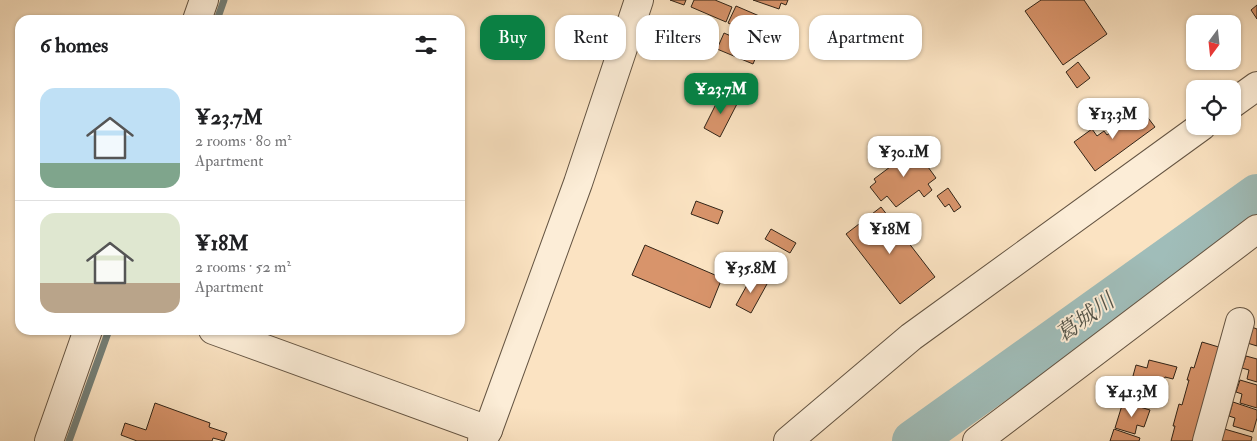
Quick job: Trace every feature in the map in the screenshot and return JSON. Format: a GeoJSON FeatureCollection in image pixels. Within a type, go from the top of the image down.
{"type":"FeatureCollection","features":[{"type":"Feature","properties":{"kind":"street"},"geometry":{"type":"LineString","coordinates":[[199,15],[204,0]]}},
{"type":"Feature","properties":{"kind":"street"},"geometry":{"type":"LineString","coordinates":[[226,335],[485,436],[578,183],[639,0]]}},
{"type":"Feature","properties":{"kind":"street"},"geometry":{"type":"LineString","coordinates":[[1241,98],[1257,86]]}},
{"type":"Feature","properties":{"kind":"street"},"geometry":{"type":"LineString","coordinates":[[788,441],[912,338],[1190,135]]}},
{"type":"Feature","properties":{"kind":"street"},"geometry":{"type":"LineString","coordinates":[[977,441],[1257,229]]}},
{"type":"Feature","properties":{"kind":"street"},"geometry":{"type":"LineString","coordinates":[[1207,441],[1240,322]]}},
{"type":"Feature","properties":{"kind":"street"},"geometry":{"type":"LineString","coordinates":[[49,441],[86,335]]}},
{"type":"Feature","properties":{"kind":"building"},"geometry":{"type":"Polygon","coordinates":[[[670,0],[686,0],[684,5],[670,0]]]}},
{"type":"Feature","properties":{"kind":"building"},"geometry":{"type":"Polygon","coordinates":[[[694,0],[715,0],[732,7],[726,22],[719,19],[719,15],[710,15],[691,7],[694,0]]]}},
{"type":"Feature","properties":{"kind":"building"},"geometry":{"type":"Polygon","coordinates":[[[753,0],[788,0],[786,5],[781,3],[779,9],[753,0]]]}},
{"type":"Feature","properties":{"kind":"building"},"geometry":{"type":"Polygon","coordinates":[[[1041,0],[1084,0],[1107,34],[1063,65],[1025,11],[1041,0]]]}},
{"type":"Feature","properties":{"kind":"building"},"geometry":{"type":"Polygon","coordinates":[[[1257,5],[1257,19],[1251,10],[1257,5]]]}},
{"type":"Feature","properties":{"kind":"building"},"geometry":{"type":"Polygon","coordinates":[[[736,6],[757,15],[732,15],[736,6]]]}},
{"type":"Feature","properties":{"kind":"building"},"geometry":{"type":"Polygon","coordinates":[[[724,33],[729,35],[729,54],[719,50],[719,44],[724,33]]]}},
{"type":"Feature","properties":{"kind":"building"},"geometry":{"type":"Polygon","coordinates":[[[743,60],[755,60],[753,64],[743,60]]]}},
{"type":"Feature","properties":{"kind":"building"},"geometry":{"type":"Polygon","coordinates":[[[1078,62],[1090,78],[1077,88],[1066,72],[1078,62]]]}},
{"type":"Feature","properties":{"kind":"building"},"geometry":{"type":"Polygon","coordinates":[[[721,94],[738,102],[720,137],[704,128],[721,94]]]}},
{"type":"Feature","properties":{"kind":"building"},"geometry":{"type":"Polygon","coordinates":[[[1142,110],[1155,127],[1095,171],[1074,142],[1092,129],[1097,136],[1104,131],[1107,135],[1142,110]]]}},
{"type":"Feature","properties":{"kind":"building"},"geometry":{"type":"Polygon","coordinates":[[[912,145],[936,178],[928,184],[932,190],[924,197],[919,190],[896,207],[887,196],[881,201],[870,187],[876,182],[874,179],[902,158],[899,154],[912,145]]]}},
{"type":"Feature","properties":{"kind":"building"},"geometry":{"type":"Polygon","coordinates":[[[948,188],[961,207],[954,212],[949,204],[945,207],[937,196],[948,188]]]}},
{"type":"Feature","properties":{"kind":"building"},"geometry":{"type":"Polygon","coordinates":[[[696,201],[723,211],[718,224],[691,214],[696,201]]]}},
{"type":"Feature","properties":{"kind":"building"},"geometry":{"type":"Polygon","coordinates":[[[881,207],[935,277],[900,304],[846,234],[881,207]]]}},
{"type":"Feature","properties":{"kind":"building"},"geometry":{"type":"Polygon","coordinates":[[[771,229],[796,243],[790,253],[765,239],[771,229]]]}},
{"type":"Feature","properties":{"kind":"building"},"geometry":{"type":"Polygon","coordinates":[[[645,245],[722,278],[710,308],[632,275],[645,245]]]}},
{"type":"Feature","properties":{"kind":"building"},"geometry":{"type":"Polygon","coordinates":[[[752,276],[767,284],[751,313],[736,305],[752,276]]]}},
{"type":"Feature","properties":{"kind":"building"},"geometry":{"type":"Polygon","coordinates":[[[1249,326],[1257,329],[1257,346],[1244,342],[1249,326]]]}},
{"type":"Feature","properties":{"kind":"building"},"geometry":{"type":"Polygon","coordinates":[[[1202,342],[1222,348],[1193,441],[1171,441],[1179,404],[1182,405],[1191,367],[1194,368],[1202,342]]]}},
{"type":"Feature","properties":{"kind":"building"},"geometry":{"type":"Polygon","coordinates":[[[1246,356],[1257,359],[1257,382],[1247,379],[1249,370],[1242,368],[1246,356]]]}},
{"type":"Feature","properties":{"kind":"building"},"geometry":{"type":"Polygon","coordinates":[[[1149,360],[1177,367],[1173,379],[1165,377],[1158,402],[1128,394],[1136,365],[1147,368],[1149,360]]]}},
{"type":"Feature","properties":{"kind":"building"},"geometry":{"type":"Polygon","coordinates":[[[1240,380],[1257,385],[1257,408],[1240,403],[1242,394],[1236,392],[1240,380]]]}},
{"type":"Feature","properties":{"kind":"building"},"geometry":{"type":"Polygon","coordinates":[[[1123,402],[1150,410],[1144,427],[1137,425],[1135,434],[1115,428],[1123,402]]]}},
{"type":"Feature","properties":{"kind":"building"},"geometry":{"type":"Polygon","coordinates":[[[1233,402],[1257,410],[1253,432],[1233,426],[1235,418],[1229,416],[1233,402]]]}},
{"type":"Feature","properties":{"kind":"building"},"geometry":{"type":"Polygon","coordinates":[[[155,403],[210,423],[209,427],[227,433],[224,441],[213,438],[212,441],[137,441],[121,435],[125,423],[146,430],[155,403]]]}},
{"type":"Feature","properties":{"kind":"building"},"geometry":{"type":"Polygon","coordinates":[[[1221,428],[1252,437],[1251,441],[1217,441],[1221,428]]]}},
{"type":"Feature","properties":{"kind":"building"},"geometry":{"type":"Polygon","coordinates":[[[1114,429],[1140,438],[1139,441],[1110,441],[1114,429]]]}},
{"type":"Feature","properties":{"kind":"waterway"},"geometry":{"type":"LineString","coordinates":[[219,15],[224,0]]}},
{"type":"Feature","properties":{"kind":"waterway","name":"葛城川"},"geometry":{"type":"LineString","coordinates":[[913,441],[1257,195]]}},
{"type":"Feature","properties":{"kind":"waterway"},"geometry":{"type":"LineString","coordinates":[[69,441],[107,335]]}}]}
